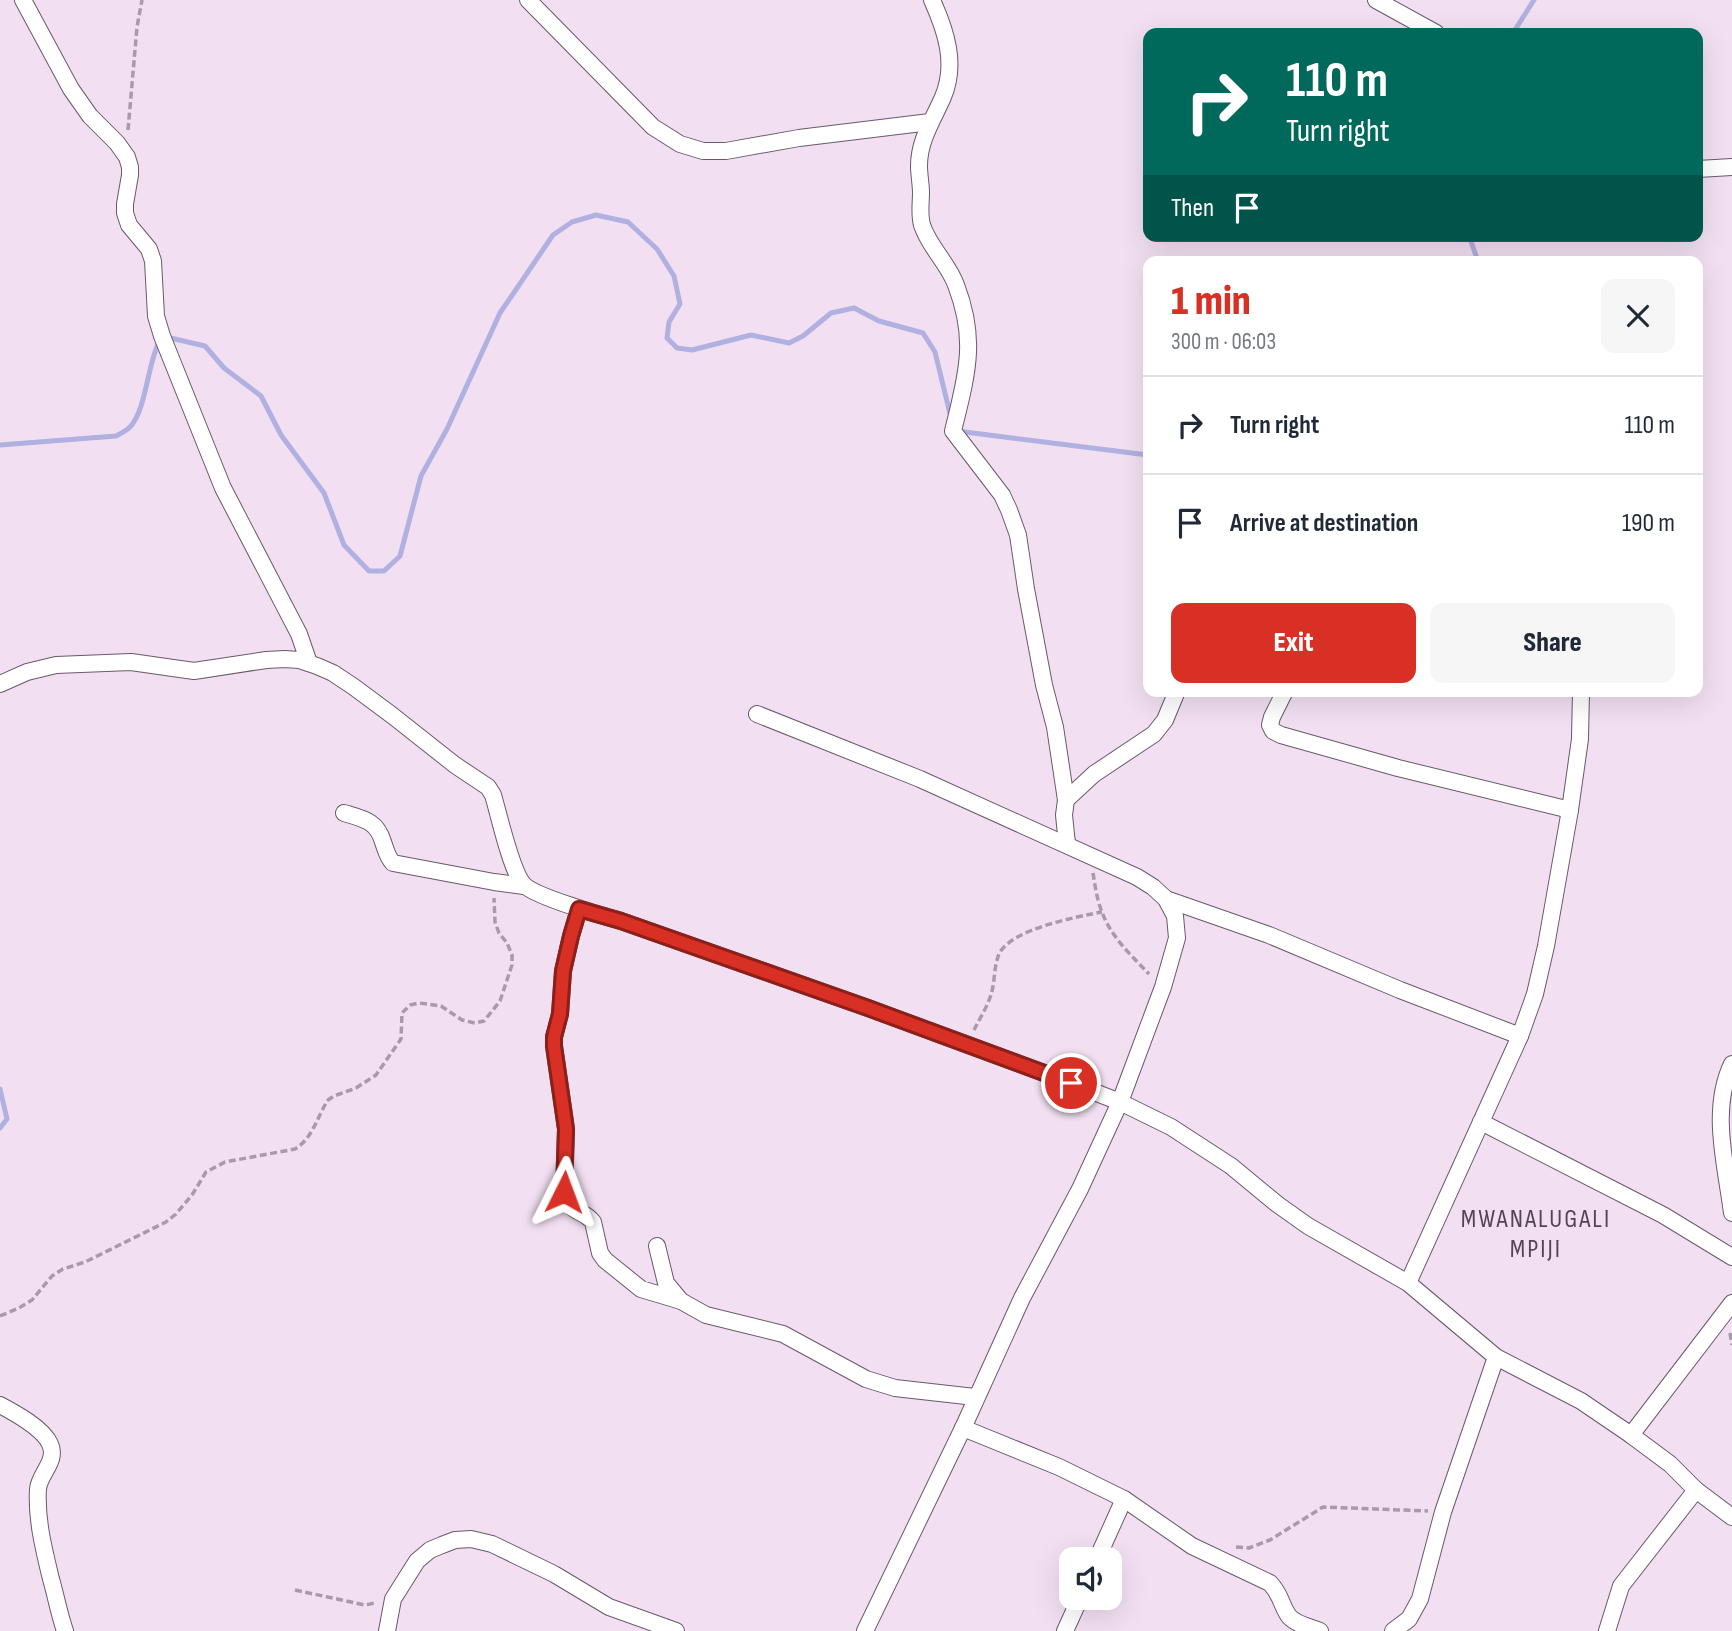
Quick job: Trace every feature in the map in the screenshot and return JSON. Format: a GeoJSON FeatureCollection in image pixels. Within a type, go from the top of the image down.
{"type":"FeatureCollection","features":[{"type":"Feature","properties":{"kind":"street"},"geometry":{"type":"LineString","coordinates":[[23,0],[71,89],[90,116],[127,157],[130,175],[125,213],[129,225],[149,250],[153,261],[156,316],[162,336],[223,488],[299,634],[309,663]]}},
{"type":"Feature","properties":{"kind":"street"},"geometry":{"type":"LineString","coordinates":[[528,0],[653,127],[680,145],[703,151],[726,151],[799,138],[930,122]]}},
{"type":"Feature","properties":{"kind":"street"},"geometry":{"type":"LineString","coordinates":[[932,0],[942,23],[950,72],[944,96],[920,147],[919,165],[922,225],[955,280],[967,331],[968,353],[953,431],[1002,495],[1018,535],[1044,685],[1055,727],[1066,800],[1063,815],[1067,844]]}},
{"type":"Feature","properties":{"kind":"street"},"geometry":{"type":"LineString","coordinates":[[1376,0],[1427,28]]}},
{"type":"Feature","properties":{"kind":"street"},"geometry":{"type":"LineString","coordinates":[[1703,169],[1732,167]]}},
{"type":"Feature","properties":{"kind":"street"},"geometry":{"type":"LineString","coordinates":[[0,684],[27,671],[56,665],[131,662],[194,671],[267,660],[285,659],[309,663],[354,687],[454,765],[488,787],[493,795],[515,869],[524,886]]}},
{"type":"Feature","properties":{"kind":"street"},"geometry":{"type":"LineString","coordinates":[[1066,800],[1094,774],[1154,734],[1165,720],[1175,697]]}},
{"type":"Feature","properties":{"kind":"street"},"geometry":{"type":"LineString","coordinates":[[1282,697],[1270,725],[1273,731],[1281,735],[1398,768],[1570,810]]}},
{"type":"Feature","properties":{"kind":"street"},"geometry":{"type":"LineString","coordinates":[[1408,1283],[1520,1035],[1535,994],[1570,810],[1580,739],[1581,697]]}},
{"type":"Feature","properties":{"kind":"street"},"geometry":{"type":"LineString","coordinates":[[757,714],[920,779],[1137,877],[1166,899],[1175,916],[1177,938],[1163,987],[1120,1102],[1080,1189],[1022,1298],[865,1631]]}},
{"type":"Feature","properties":{"kind":"street"},"geometry":{"type":"LineString","coordinates":[[344,813],[371,822],[378,828],[393,863],[524,886],[579,909],[621,921],[967,1044],[1120,1102],[1171,1127],[1231,1166],[1308,1226],[1408,1283],[1496,1357],[1581,1401],[1631,1435],[1732,1517]]}},
{"type":"Feature","properties":{"kind":"street"},"geometry":{"type":"LineString","coordinates":[[1166,899],[1269,935],[1400,990],[1520,1035]]}},
{"type":"Feature","properties":{"kind":"street"},"geometry":{"type":"LineString","coordinates":[[579,909],[563,971],[560,1014],[554,1037],[566,1129],[564,1192],[569,1205],[593,1222],[600,1253],[605,1260],[641,1289],[681,1301],[706,1315],[783,1334],[866,1378],[895,1388],[975,1397]]}},
{"type":"Feature","properties":{"kind":"street"},"geometry":{"type":"LineString","coordinates":[[1732,1064],[1721,1097],[1721,1129],[1732,1213]]}},
{"type":"Feature","properties":{"kind":"street"},"geometry":{"type":"LineString","coordinates":[[1481,1122],[1663,1215],[1732,1257]]}},
{"type":"Feature","properties":{"kind":"street"},"geometry":{"type":"LineString","coordinates":[[657,1246],[666,1283],[681,1301]]}},
{"type":"Feature","properties":{"kind":"street"},"geometry":{"type":"LineString","coordinates":[[1631,1435],[1732,1303]]}},
{"type":"Feature","properties":{"kind":"street"},"geometry":{"type":"LineString","coordinates":[[1393,1631],[1409,1619],[1420,1599],[1443,1512],[1496,1357]]}},
{"type":"Feature","properties":{"kind":"street"},"geometry":{"type":"LineString","coordinates":[[0,1405],[22,1416],[51,1446],[51,1461],[38,1485],[39,1520],[65,1631]]}},
{"type":"Feature","properties":{"kind":"street"},"geometry":{"type":"LineString","coordinates":[[963,1428],[1059,1467],[1124,1499],[1192,1546],[1270,1584],[1279,1593],[1289,1616],[1296,1622],[1320,1631]]}},
{"type":"Feature","properties":{"kind":"street"},"geometry":{"type":"LineString","coordinates":[[1607,1631],[1621,1586],[1696,1490]]}},
{"type":"Feature","properties":{"kind":"street"},"geometry":{"type":"LineString","coordinates":[[1102,1547],[1124,1499]]}},
{"type":"Feature","properties":{"kind":"street"},"geometry":{"type":"LineString","coordinates":[[387,1631],[393,1599],[417,1561],[430,1550],[455,1540],[471,1539],[492,1544],[554,1574],[609,1606],[676,1631]]}},
{"type":"Feature","properties":{"kind":"street"},"geometry":{"type":"LineString","coordinates":[[1065,1631],[1075,1610]]}},
{"type":"Feature","properties":{"kind":"path"},"geometry":{"type":"LineString","coordinates":[[127,157],[132,76],[142,0]]}},
{"type":"Feature","properties":{"kind":"path"},"geometry":{"type":"LineString","coordinates":[[1088,854],[1102,912],[1111,930],[1122,946],[1163,987]]}},
{"type":"Feature","properties":{"kind":"path"},"geometry":{"type":"LineString","coordinates":[[0,1316],[32,1300],[52,1276],[63,1269],[85,1262],[166,1222],[184,1204],[206,1172],[225,1162],[295,1149],[302,1145],[308,1139],[328,1100],[356,1088],[376,1075],[401,1038],[402,1013],[410,1005],[419,1003],[441,1006],[462,1020],[475,1023],[484,1021],[500,1001],[512,965],[507,943],[495,922],[494,882]]}},
{"type":"Feature","properties":{"kind":"path"},"geometry":{"type":"LineString","coordinates":[[967,1044],[992,994],[996,964],[1007,943],[1051,924],[1102,912]]}},
{"type":"Feature","properties":{"kind":"path"},"geometry":{"type":"LineString","coordinates":[[1226,1547],[1249,1548],[1270,1540],[1322,1507],[1443,1512]]}},
{"type":"Feature","properties":{"kind":"path"},"geometry":{"type":"LineString","coordinates":[[295,1590],[365,1605],[393,1599]]}},
{"type":"Feature","properties":{"kind":"waterway"},"geometry":{"type":"LineString","coordinates":[[1516,28],[1534,0]]}},
{"type":"Feature","properties":{"kind":"waterway"},"geometry":{"type":"LineString","coordinates":[[0,445],[116,436],[136,419],[162,336],[205,346],[224,368],[261,396],[281,435],[324,493],[344,545],[369,571],[384,571],[400,556],[421,476],[447,429],[500,313],[553,235],[572,222],[596,215],[628,222],[657,249],[674,276],[680,304],[669,322],[667,338],[677,348],[692,350],[751,335],[789,343],[803,336],[831,313],[854,308],[879,321],[923,333],[935,352],[951,418]]}},
{"type":"Feature","properties":{"kind":"waterway"},"geometry":{"type":"LineString","coordinates":[[1471,242],[1476,256]]}},
{"type":"Feature","properties":{"kind":"waterway"},"geometry":{"type":"LineString","coordinates":[[957,431],[1143,454]]}},
{"type":"Feature","properties":{"kind":"waterway"},"geometry":{"type":"LineString","coordinates":[[0,1089],[7,1119],[0,1128]]}},
{"type":"Feature","properties":{"kind":"district","name":"MWANALUGALI MPIJI"},"geometry":{"type":"Point","coordinates":[1536,1233]}},
{"type":"Feature","properties":{"kind":"route"},"geometry":{"type":"LineString","coordinates":[[564,1192],[566,1129],[554,1037],[560,1014],[563,971],[579,909],[621,921],[868,1008],[1071,1083]]}}]}
